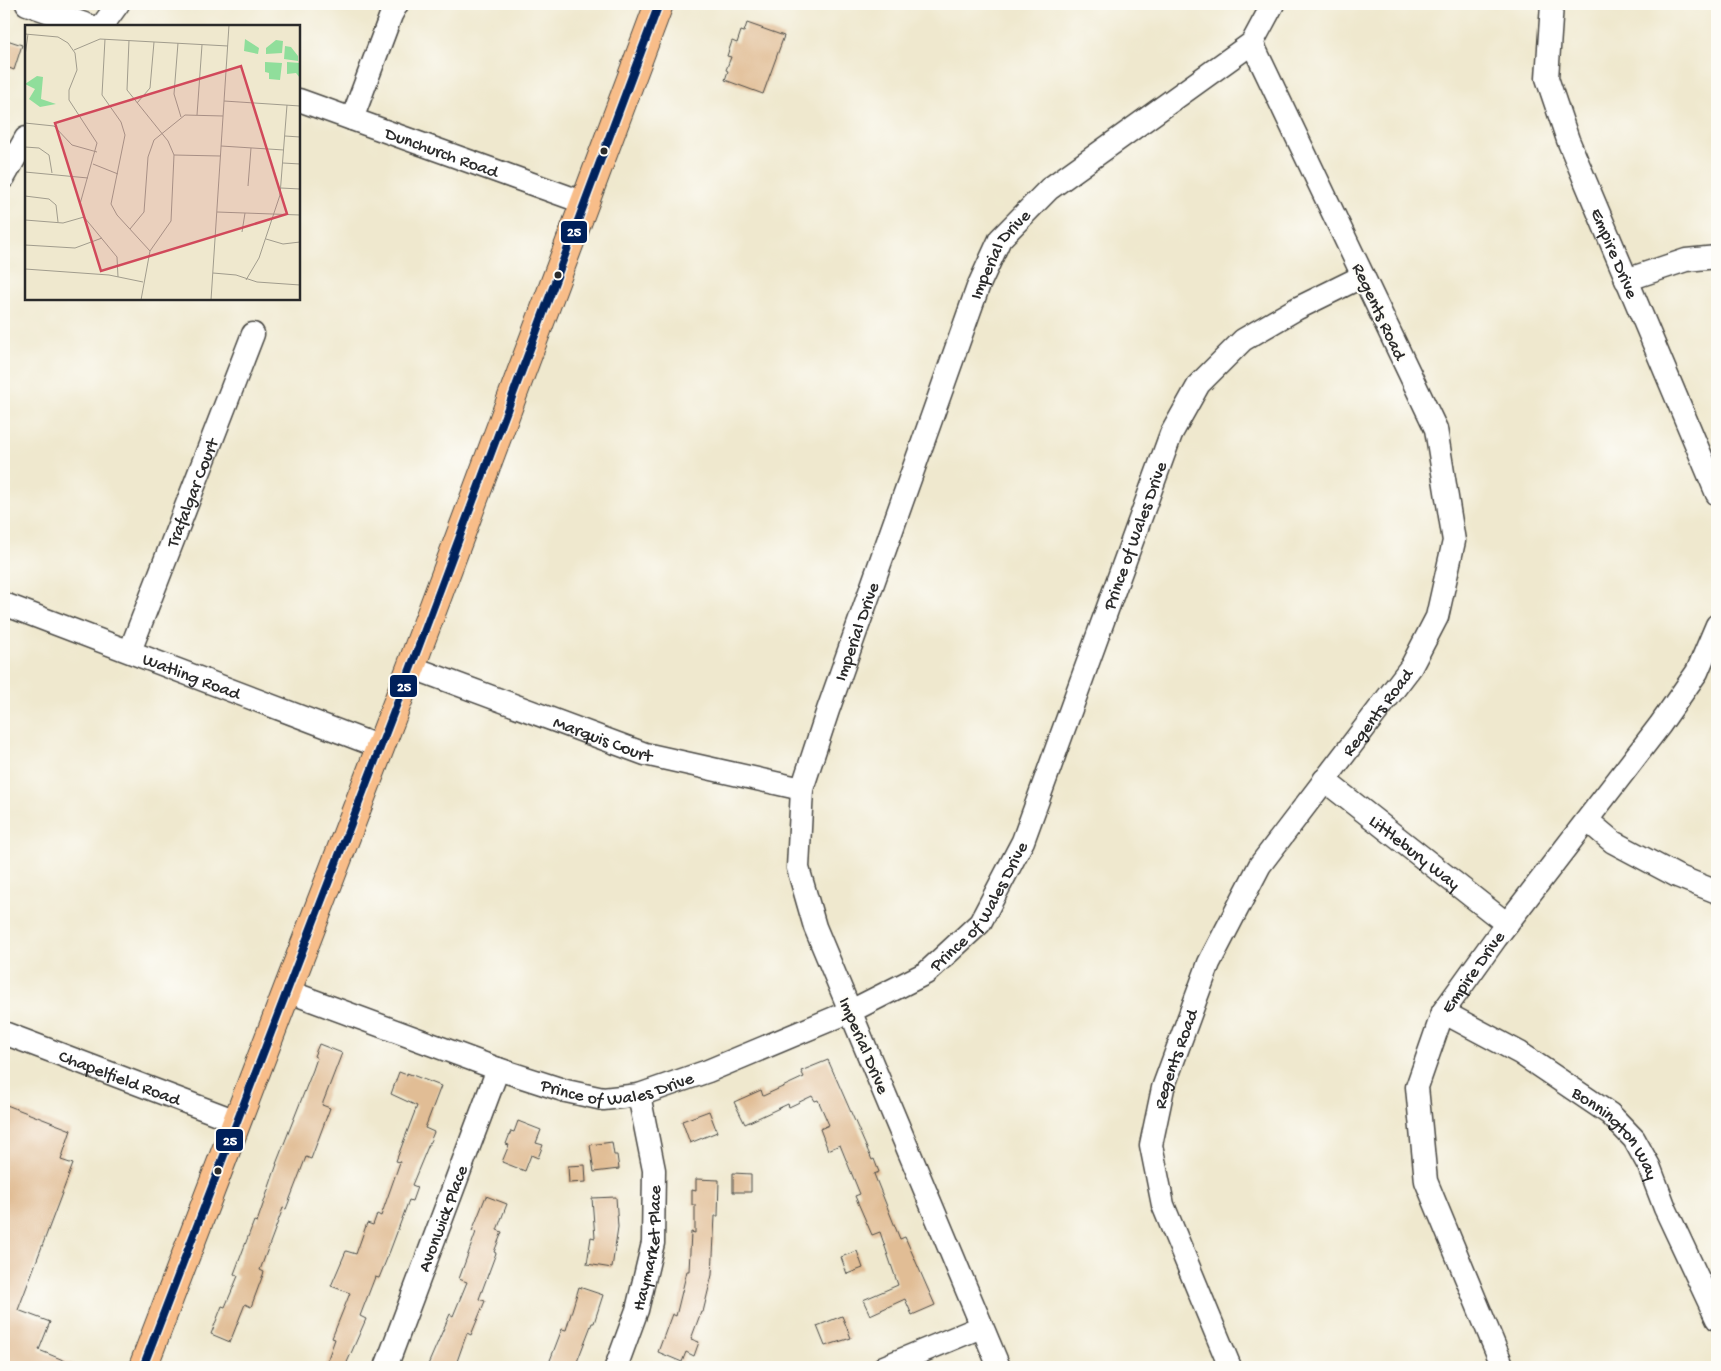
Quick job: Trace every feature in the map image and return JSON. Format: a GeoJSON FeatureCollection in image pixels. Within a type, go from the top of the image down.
{"type":"FeatureCollection","features":[{"type":"Feature","properties":{"kind":"main road"},"geometry":{"type":"LineString","coordinates":[[143,1367],[380,747],[659,4]]}},
{"type":"Feature","properties":{"kind":"street"},"geometry":{"type":"LineString","coordinates":[[27,4],[87,25]]}},
{"type":"Feature","properties":{"kind":"street"},"geometry":{"type":"LineString","coordinates":[[103,25],[118,4]]}},
{"type":"Feature","properties":{"kind":"street"},"geometry":{"type":"LineString","coordinates":[[352,119],[397,4]]}},
{"type":"Feature","properties":{"kind":"street","name":"Imperial Drive"},"geometry":{"type":"LineString","coordinates":[[999,1367],[815,928],[798,868],[802,789],[828,710],[978,287],[1000,239],[1049,189],[1252,44],[1273,4]]}},
{"type":"Feature","properties":{"kind":"street","name":"Empire Drive"},"geometry":{"type":"LineString","coordinates":[[1552,4],[1547,78],[1568,140],[1717,494]]}},
{"type":"Feature","properties":{"kind":"street","name":"Regents Road"},"geometry":{"type":"LineString","coordinates":[[1230,1367],[1164,1205],[1150,1145],[1163,1088],[1209,963],[1260,865],[1411,668],[1437,617],[1454,541],[1436,429],[1252,44]]}},
{"type":"Feature","properties":{"kind":"street","name":"Dunchurch Road"},"geometry":{"type":"LineString","coordinates":[[300,100],[585,203]]}},
{"type":"Feature","properties":{"kind":"street"},"geometry":{"type":"LineString","coordinates":[[4,177],[25,140]]}},
{"type":"Feature","properties":{"kind":"street"},"geometry":{"type":"LineString","coordinates":[[1626,280],[1686,260],[1717,256]]}},
{"type":"Feature","properties":{"kind":"street","name":"Prince of Wales Drive"},"geometry":{"type":"LineString","coordinates":[[287,991],[498,1069],[566,1091],[603,1099],[639,1095],[708,1071],[851,1011],[926,973],[980,923],[1023,841],[1171,434],[1199,384],[1243,340],[1296,309],[1363,276]]}},
{"type":"Feature","properties":{"kind":"street","name":"Trafalgar Court"},"geometry":{"type":"LineString","coordinates":[[130,651],[253,334]]}},
{"type":"Feature","properties":{"kind":"street","name":"Watling Road"},"geometry":{"type":"LineString","coordinates":[[4,604],[380,747]]}},
{"type":"Feature","properties":{"kind":"street","name":"Empire Drive"},"geometry":{"type":"LineString","coordinates":[[1503,1367],[1426,1181],[1417,1087],[1443,1012],[1507,924],[1588,821],[1698,672],[1717,625]]}},
{"type":"Feature","properties":{"kind":"street","name":"Marquis Court"},"geometry":{"type":"LineString","coordinates":[[410,667],[645,754],[802,789]]}},
{"type":"Feature","properties":{"kind":"street","name":"Littlebury Way"},"geometry":{"type":"LineString","coordinates":[[1324,780],[1507,924]]}},
{"type":"Feature","properties":{"kind":"street"},"geometry":{"type":"LineString","coordinates":[[1588,821],[1613,842],[1677,876],[1717,892]]}},
{"type":"Feature","properties":{"kind":"street","name":"Bonnington Way"},"geometry":{"type":"LineString","coordinates":[[1443,1012],[1520,1053],[1610,1114],[1634,1139],[1649,1166],[1665,1208],[1717,1319]]}},
{"type":"Feature","properties":{"kind":"street","name":"Chapelfield Road"},"geometry":{"type":"LineString","coordinates":[[4,1033],[236,1121]]}},
{"type":"Feature","properties":{"kind":"street","name":"Avonwick Place"},"geometry":{"type":"LineString","coordinates":[[386,1367],[498,1069]]}},
{"type":"Feature","properties":{"kind":"street","name":"Haymarket Place"},"geometry":{"type":"LineString","coordinates":[[616,1367],[637,1310],[652,1243],[654,1170],[639,1095]]}},
{"type":"Feature","properties":{"kind":"street"},"geometry":{"type":"LineString","coordinates":[[884,1367],[981,1326]]}},
{"type":"Feature","properties":{"kind":"building"},"geometry":{"type":"Polygon","coordinates":[[[747,23],[784,36],[763,94],[725,80],[728,71],[726,70],[731,57],[727,56],[732,41],[737,43],[741,31],[744,32],[747,23]]]}},
{"type":"Feature","properties":{"kind":"building"},"geometry":{"type":"Polygon","coordinates":[[[4,39],[22,45],[14,70],[4,66],[4,39]]]}},
{"type":"Feature","properties":{"kind":"building"},"geometry":{"type":"Polygon","coordinates":[[[319,1044],[342,1053],[322,1105],[330,1108],[311,1159],[306,1157],[286,1209],[283,1208],[260,1270],[264,1272],[251,1307],[245,1304],[230,1342],[211,1334],[222,1306],[225,1307],[238,1276],[234,1274],[254,1221],[257,1222],[276,1164],[313,1070],[317,1058],[314,1056],[319,1044]]]}},
{"type":"Feature","properties":{"kind":"building"},"geometry":{"type":"Polygon","coordinates":[[[828,1060],[872,1160],[874,1159],[879,1172],[874,1174],[900,1239],[905,1237],[935,1305],[912,1315],[905,1299],[870,1315],[863,1300],[898,1285],[880,1232],[872,1235],[855,1196],[860,1194],[840,1145],[828,1150],[820,1129],[829,1125],[818,1100],[815,1101],[812,1096],[789,1107],[788,1104],[745,1124],[734,1102],[761,1090],[763,1096],[804,1077],[801,1071],[828,1060]]]}},
{"type":"Feature","properties":{"kind":"building"},"geometry":{"type":"Polygon","coordinates":[[[399,1072],[407,1075],[407,1073],[441,1086],[425,1128],[434,1132],[412,1185],[417,1187],[412,1201],[409,1200],[379,1278],[375,1277],[360,1316],[366,1319],[345,1367],[325,1367],[335,1339],[332,1338],[350,1293],[331,1286],[346,1251],[356,1254],[367,1223],[373,1225],[377,1214],[381,1216],[400,1162],[396,1161],[417,1106],[391,1094],[399,1072]]]}},
{"type":"Feature","properties":{"kind":"building"},"geometry":{"type":"Polygon","coordinates":[[[4,1104],[71,1130],[61,1160],[73,1164],[18,1310],[50,1322],[39,1350],[80,1367],[4,1367],[4,1104]]]}},
{"type":"Feature","properties":{"kind":"building"},"geometry":{"type":"Polygon","coordinates":[[[709,1111],[717,1132],[690,1143],[682,1121],[709,1111]]]}},
{"type":"Feature","properties":{"kind":"building"},"geometry":{"type":"Polygon","coordinates":[[[518,1121],[541,1130],[536,1143],[543,1145],[538,1158],[531,1155],[525,1171],[502,1162],[509,1145],[506,1144],[511,1131],[514,1132],[518,1121]]]}},
{"type":"Feature","properties":{"kind":"building"},"geometry":{"type":"Polygon","coordinates":[[[612,1142],[614,1155],[617,1155],[619,1169],[594,1172],[590,1145],[612,1142]]]}},
{"type":"Feature","properties":{"kind":"building"},"geometry":{"type":"Polygon","coordinates":[[[585,1165],[586,1182],[569,1183],[568,1166],[585,1165]]]}},
{"type":"Feature","properties":{"kind":"building"},"geometry":{"type":"Polygon","coordinates":[[[733,1173],[751,1174],[751,1192],[733,1192],[733,1173]]]}},
{"type":"Feature","properties":{"kind":"building"},"geometry":{"type":"Polygon","coordinates":[[[696,1179],[719,1180],[718,1216],[715,1216],[712,1275],[703,1312],[701,1312],[691,1339],[699,1342],[694,1356],[686,1352],[682,1362],[658,1352],[672,1314],[676,1316],[687,1271],[689,1271],[691,1232],[695,1233],[695,1205],[692,1205],[692,1190],[696,1191],[696,1179]]]}},
{"type":"Feature","properties":{"kind":"building"},"geometry":{"type":"Polygon","coordinates":[[[486,1196],[507,1204],[497,1230],[502,1232],[494,1252],[496,1253],[479,1299],[485,1301],[471,1335],[467,1333],[455,1367],[427,1367],[450,1314],[453,1316],[467,1282],[459,1279],[476,1232],[472,1231],[486,1196]]]}},
{"type":"Feature","properties":{"kind":"building"},"geometry":{"type":"Polygon","coordinates":[[[616,1197],[618,1227],[612,1268],[587,1264],[591,1237],[595,1238],[592,1198],[616,1197]]]}},
{"type":"Feature","properties":{"kind":"building"},"geometry":{"type":"Polygon","coordinates":[[[857,1251],[863,1268],[847,1274],[841,1257],[857,1251]]]}},
{"type":"Feature","properties":{"kind":"building"},"geometry":{"type":"Polygon","coordinates":[[[579,1287],[603,1295],[594,1323],[592,1323],[575,1367],[560,1367],[549,1363],[562,1329],[566,1330],[579,1287]]]}},
{"type":"Feature","properties":{"kind":"building"},"geometry":{"type":"Polygon","coordinates":[[[842,1316],[851,1338],[825,1346],[817,1326],[842,1316]]]}},
{"type":"Feature","properties":{"kind":"transit line","name":"25"},"geometry":{"type":"LineString","coordinates":[[143,1367],[411,667],[659,4]]}}]}
